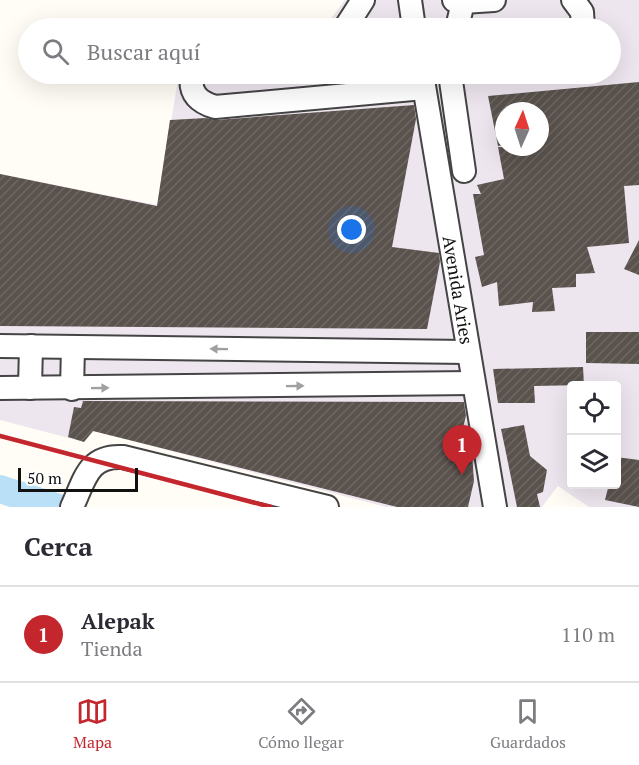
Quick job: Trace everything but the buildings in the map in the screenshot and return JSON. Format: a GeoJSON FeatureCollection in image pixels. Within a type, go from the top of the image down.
{"type":"FeatureCollection","features":[{"type":"Feature","properties":{"kind":"lane"},"geometry":{"type":"LineString","coordinates":[[351,18],[363,0]]}},
{"type":"Feature","properties":{"kind":"lane"},"geometry":{"type":"LineString","coordinates":[[410,0],[413,18]]}},
{"type":"Feature","properties":{"kind":"lane"},"geometry":{"type":"LineString","coordinates":[[458,18],[459,1],[494,0]]}},
{"type":"Feature","properties":{"kind":"lane"},"geometry":{"type":"LineString","coordinates":[[573,0],[582,12],[582,18]]}},
{"type":"Feature","properties":{"kind":"lane"},"geometry":{"type":"LineString","coordinates":[[190,84],[196,98],[202,104],[215,107],[399,84]]}},
{"type":"Feature","properties":{"kind":"lane","name":"Avenida Aries"},"geometry":{"type":"LineString","coordinates":[[423,84],[495,507]]}},
{"type":"Feature","properties":{"kind":"lane"},"geometry":{"type":"LineString","coordinates":[[451,84],[464,171]]}},
{"type":"Feature","properties":{"kind":"lane"},"geometry":{"type":"LineString","coordinates":[[0,346],[467,351]]}},
{"type":"Feature","properties":{"kind":"lane"},"geometry":{"type":"LineString","coordinates":[[30,388],[31,346]]}},
{"type":"Feature","properties":{"kind":"lane"},"geometry":{"type":"LineString","coordinates":[[72,389],[73,347]]}},
{"type":"Feature","properties":{"kind":"lane"},"geometry":{"type":"LineString","coordinates":[[387,351],[388,384]]}},
{"type":"Feature","properties":{"kind":"lane"},"geometry":{"type":"LineString","coordinates":[[0,388],[473,383]]}},
{"type":"Feature","properties":{"kind":"lane"},"geometry":{"type":"LineString","coordinates":[[74,502],[96,460],[108,456],[123,457],[327,507]]}},
{"type":"Feature","properties":{"kind":"shaded area"},"geometry":{"type":"Polygon","coordinates":[[[345,0],[412,0],[415,18],[332,18],[345,0]]]}},
{"type":"Feature","properties":{"kind":"shaded area"},"geometry":{"type":"Polygon","coordinates":[[[415,0],[639,0],[639,507],[589,507],[558,486],[542,507],[386,507],[94,431],[84,442],[0,420],[0,174],[157,205],[177,84],[621,84],[621,18],[419,18],[415,0]]]}},
{"type":"Feature","properties":{"kind":"waterway"},"geometry":{"type":"LineString","coordinates":[[0,489],[56,507]]}},
{"type":"Feature","properties":{"kind":"railway"},"geometry":{"type":"LineString","coordinates":[[0,436],[271,507]]}},
{"type":"Feature","properties":{"kind":"place","name":"Alepak"},"geometry":{"type":"Point","coordinates":[462,475]}}]}
